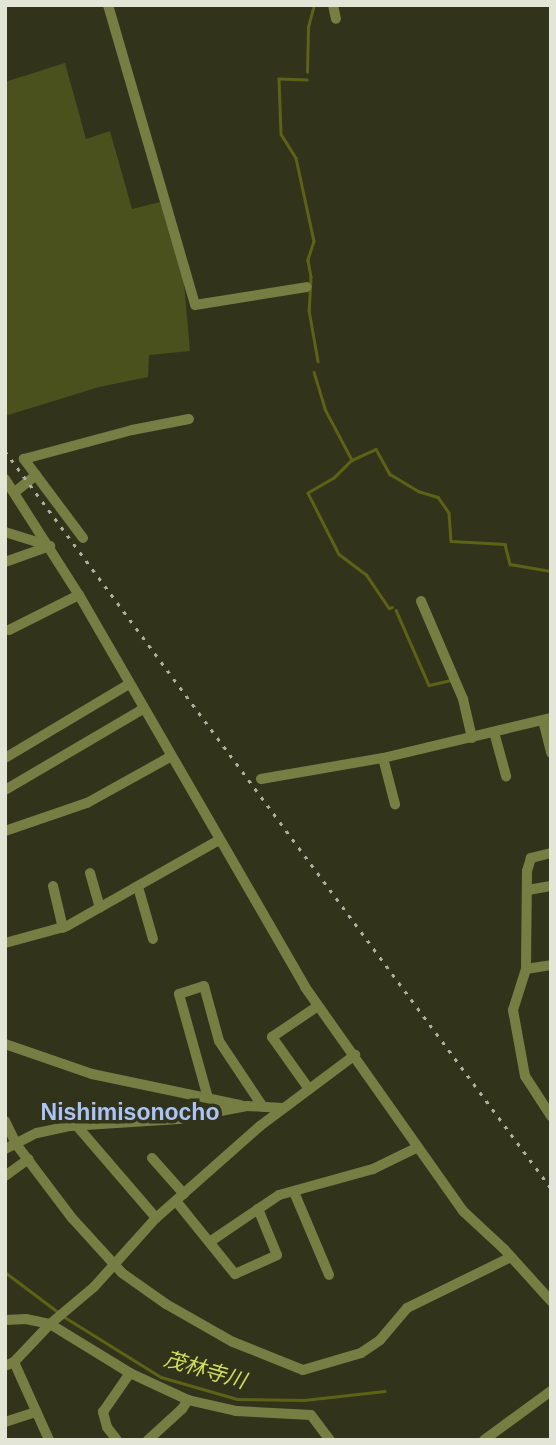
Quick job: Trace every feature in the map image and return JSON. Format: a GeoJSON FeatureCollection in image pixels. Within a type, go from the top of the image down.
{"type":"FeatureCollection","features":[{"type":"Feature","properties":{"kind":"street"},"geometry":{"type":"LineString","coordinates":[[107,5],[195,305],[307,287]]}},
{"type":"Feature","properties":{"kind":"street"},"geometry":{"type":"LineString","coordinates":[[333,5],[336,19]]}},
{"type":"Feature","properties":{"kind":"street"},"geometry":{"type":"LineString","coordinates":[[83,538],[24,459],[132,430],[189,419]]}},
{"type":"Feature","properties":{"kind":"street"},"geometry":{"type":"LineString","coordinates":[[15,492],[36,475]]}},
{"type":"Feature","properties":{"kind":"street"},"geometry":{"type":"LineString","coordinates":[[5,479],[50,546],[170,757],[318,1006],[463,1211],[511,1257],[551,1301]]}},
{"type":"Feature","properties":{"kind":"street"},"geometry":{"type":"LineString","coordinates":[[5,532],[50,546]]}},
{"type":"Feature","properties":{"kind":"street"},"geometry":{"type":"LineString","coordinates":[[5,562],[50,546]]}},
{"type":"Feature","properties":{"kind":"street"},"geometry":{"type":"LineString","coordinates":[[9,630],[79,595]]}},
{"type":"Feature","properties":{"kind":"street"},"geometry":{"type":"LineString","coordinates":[[421,601],[463,699],[472,738]]}},
{"type":"Feature","properties":{"kind":"street"},"geometry":{"type":"LineString","coordinates":[[5,758],[129,684]]}},
{"type":"Feature","properties":{"kind":"street"},"geometry":{"type":"LineString","coordinates":[[5,790],[143,709]]}},
{"type":"Feature","properties":{"kind":"street"},"geometry":{"type":"LineString","coordinates":[[261,779],[383,758],[547,719],[551,753]]}},
{"type":"Feature","properties":{"kind":"street"},"geometry":{"type":"LineString","coordinates":[[494,732],[506,776]]}},
{"type":"Feature","properties":{"kind":"street"},"geometry":{"type":"LineString","coordinates":[[5,831],[87,803],[170,757]]}},
{"type":"Feature","properties":{"kind":"street"},"geometry":{"type":"LineString","coordinates":[[383,758],[395,804]]}},
{"type":"Feature","properties":{"kind":"street"},"geometry":{"type":"LineString","coordinates":[[5,943],[63,928],[219,840]]}},
{"type":"Feature","properties":{"kind":"street"},"geometry":{"type":"LineString","coordinates":[[551,853],[531,858],[527,871],[526,970],[513,1010],[525,1076],[551,1116]]}},
{"type":"Feature","properties":{"kind":"street"},"geometry":{"type":"LineString","coordinates":[[90,873],[100,908]]}},
{"type":"Feature","properties":{"kind":"street"},"geometry":{"type":"LineString","coordinates":[[53,886],[63,928]]}},
{"type":"Feature","properties":{"kind":"street"},"geometry":{"type":"LineString","coordinates":[[528,890],[551,886]]}},
{"type":"Feature","properties":{"kind":"street"},"geometry":{"type":"LineString","coordinates":[[138,887],[153,939]]}},
{"type":"Feature","properties":{"kind":"street"},"geometry":{"type":"LineString","coordinates":[[526,970],[551,965]]}},
{"type":"Feature","properties":{"kind":"street"},"geometry":{"type":"LineString","coordinates":[[208,1098],[179,994],[204,986],[219,1041],[263,1107]]}},
{"type":"Feature","properties":{"kind":"street"},"geometry":{"type":"LineString","coordinates":[[309,1089],[272,1037],[318,1006]]}},
{"type":"Feature","properties":{"kind":"street"},"geometry":{"type":"LineString","coordinates":[[5,1044],[92,1074],[247,1106],[283,1108]]}},
{"type":"Feature","properties":{"kind":"street"},"geometry":{"type":"LineString","coordinates":[[49,1440],[9,1364],[114,1264],[156,1218],[283,1108],[355,1055]]}},
{"type":"Feature","properties":{"kind":"street"},"geometry":{"type":"LineString","coordinates":[[5,1150],[37,1133],[77,1126],[179,1119],[247,1106]]}},
{"type":"Feature","properties":{"kind":"street"},"geometry":{"type":"LineString","coordinates":[[5,1121],[16,1144],[72,1217],[114,1264],[178,1312],[233,1342],[303,1370],[361,1353],[380,1340],[407,1308],[511,1257]]}},
{"type":"Feature","properties":{"kind":"street"},"geometry":{"type":"LineString","coordinates":[[77,1126],[156,1218]]}},
{"type":"Feature","properties":{"kind":"street"},"geometry":{"type":"LineString","coordinates":[[211,1241],[279,1195],[373,1169],[416,1148]]}},
{"type":"Feature","properties":{"kind":"street"},"geometry":{"type":"LineString","coordinates":[[5,1176],[28,1158]]}},
{"type":"Feature","properties":{"kind":"street"},"geometry":{"type":"LineString","coordinates":[[152,1158],[235,1274],[277,1255],[258,1209]]}},
{"type":"Feature","properties":{"kind":"street"},"geometry":{"type":"LineString","coordinates":[[294,1192],[329,1275]]}},
{"type":"Feature","properties":{"kind":"street"},"geometry":{"type":"LineString","coordinates":[[5,1320],[53,1322],[130,1373],[188,1400],[236,1411],[311,1415],[330,1440]]}},
{"type":"Feature","properties":{"kind":"street"},"geometry":{"type":"LineString","coordinates":[[117,1440],[107,1427],[103,1412],[130,1373]]}},
{"type":"Feature","properties":{"kind":"street"},"geometry":{"type":"LineString","coordinates":[[484,1440],[551,1391]]}},
{"type":"Feature","properties":{"kind":"street"},"geometry":{"type":"LineString","coordinates":[[148,1440],[182,1409],[188,1400]]}},
{"type":"Feature","properties":{"kind":"street"},"geometry":{"type":"LineString","coordinates":[[5,1422],[36,1412]]}},
{"type":"Feature","properties":{"kind":"green space"},"geometry":{"type":"Polygon","coordinates":[[[65,63],[86,139],[110,131],[132,209],[160,202],[184,283],[190,351],[149,355],[148,377],[99,387],[5,416],[5,82],[65,63]]]}},
{"type":"Feature","properties":{"kind":"waterway"},"geometry":{"type":"LineString","coordinates":[[307,72],[308,27],[314,5]]}},
{"type":"Feature","properties":{"kind":"waterway"},"geometry":{"type":"LineString","coordinates":[[307,80],[279,79],[281,134],[296,158],[314,241],[308,260],[311,277],[309,310],[318,361]]}},
{"type":"Feature","properties":{"kind":"waterway"},"geometry":{"type":"LineString","coordinates":[[314,372],[325,409],[352,460],[334,478],[308,493],[339,554],[366,574],[389,608],[392,607]]}},
{"type":"Feature","properties":{"kind":"waterway"},"geometry":{"type":"LineString","coordinates":[[352,460],[376,449],[390,474],[418,491],[438,497],[449,513],[451,541],[505,544],[510,564],[551,571]]}},
{"type":"Feature","properties":{"kind":"waterway"},"geometry":{"type":"LineString","coordinates":[[396,610],[429,685],[450,680]]}},
{"type":"Feature","properties":{"kind":"waterway","name":"茂林寺川"},"geometry":{"type":"LineString","coordinates":[[5,1272],[58,1312]]}},
{"type":"Feature","properties":{"kind":"waterway","name":"茂林寺川"},"geometry":{"type":"LineString","coordinates":[[63,1316],[161,1377],[237,1399],[304,1400],[385,1391]]}},
{"type":"Feature","properties":{"kind":"railway"},"geometry":{"type":"LineString","coordinates":[[5,451],[551,1188]]}},
{"type":"Feature","properties":{"kind":"district","name":"Nishimisonocho"},"geometry":{"type":"Point","coordinates":[130,1112]}}]}
